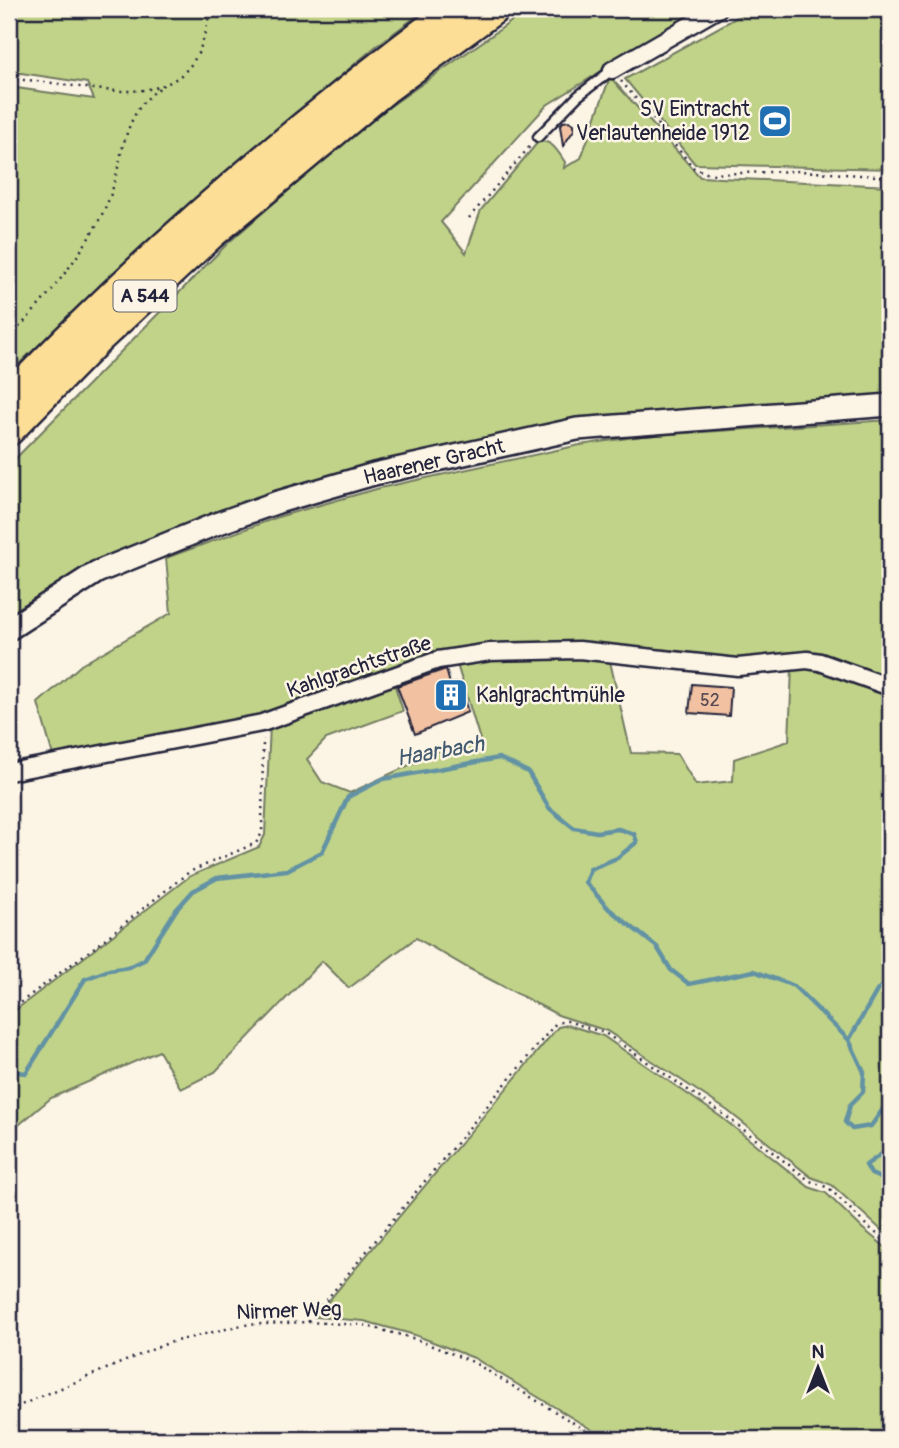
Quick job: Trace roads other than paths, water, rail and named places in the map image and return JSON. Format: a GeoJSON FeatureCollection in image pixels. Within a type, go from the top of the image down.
{"type":"FeatureCollection","features":[{"type":"Feature","properties":{"kind":"highway","name":"A 544"},"geometry":{"type":"LineString","coordinates":[[9,398],[128,281],[300,127],[454,9]]}},
{"type":"Feature","properties":{"kind":"highway","name":"A 544"},"geometry":{"type":"LineString","coordinates":[[9,432],[82,356],[212,234],[386,89],[495,9]]}},
{"type":"Feature","properties":{"kind":"main road","name":"Haarener Gracht"},"geometry":{"type":"LineString","coordinates":[[9,629],[97,572],[228,519],[374,474],[578,429],[890,405]]}},
{"type":"Feature","properties":{"kind":"street"},"geometry":{"type":"LineString","coordinates":[[612,70],[718,9]]}},
{"type":"Feature","properties":{"kind":"street","name":"Kahlgrachtstraße"},"geometry":{"type":"LineString","coordinates":[[9,772],[262,723],[438,660],[490,652],[579,650],[738,667],[807,660],[820,662],[890,687]]}},
{"type":"Feature","properties":{"kind":"lane"},"geometry":{"type":"LineString","coordinates":[[538,137],[578,96],[612,70]]}},
{"type":"Feature","properties":{"kind":"waterway","name":"Haarbach"},"geometry":{"type":"LineString","coordinates":[[9,1071],[26,1073],[85,979],[144,960],[176,910],[193,891],[217,878],[287,870],[322,852],[348,797],[383,779],[499,758],[528,772],[549,808],[574,828],[597,832],[618,829],[634,834],[637,842],[617,858],[590,869],[585,882],[609,909],[657,947],[671,970],[689,984],[754,971],[794,986],[849,1040],[864,1072],[863,1092],[850,1105],[845,1122],[852,1129],[871,1126],[883,1109],[890,1108]]}},
{"type":"Feature","properties":{"kind":"waterway"},"geometry":{"type":"LineString","coordinates":[[849,1040],[878,989],[890,981]]}},
{"type":"Feature","properties":{"kind":"waterway","name":"Haarbach"},"geometry":{"type":"LineString","coordinates":[[890,1148],[866,1165],[871,1174],[890,1182]]}},
{"type":"Feature","properties":{"kind":"place","name":"SV Eintracht Verlautenheide 1912"},"geometry":{"type":"Point","coordinates":[775,121]}},
{"type":"Feature","properties":{"kind":"place","name":"Kahlgrachtmühle"},"geometry":{"type":"Point","coordinates":[451,695]}}]}
